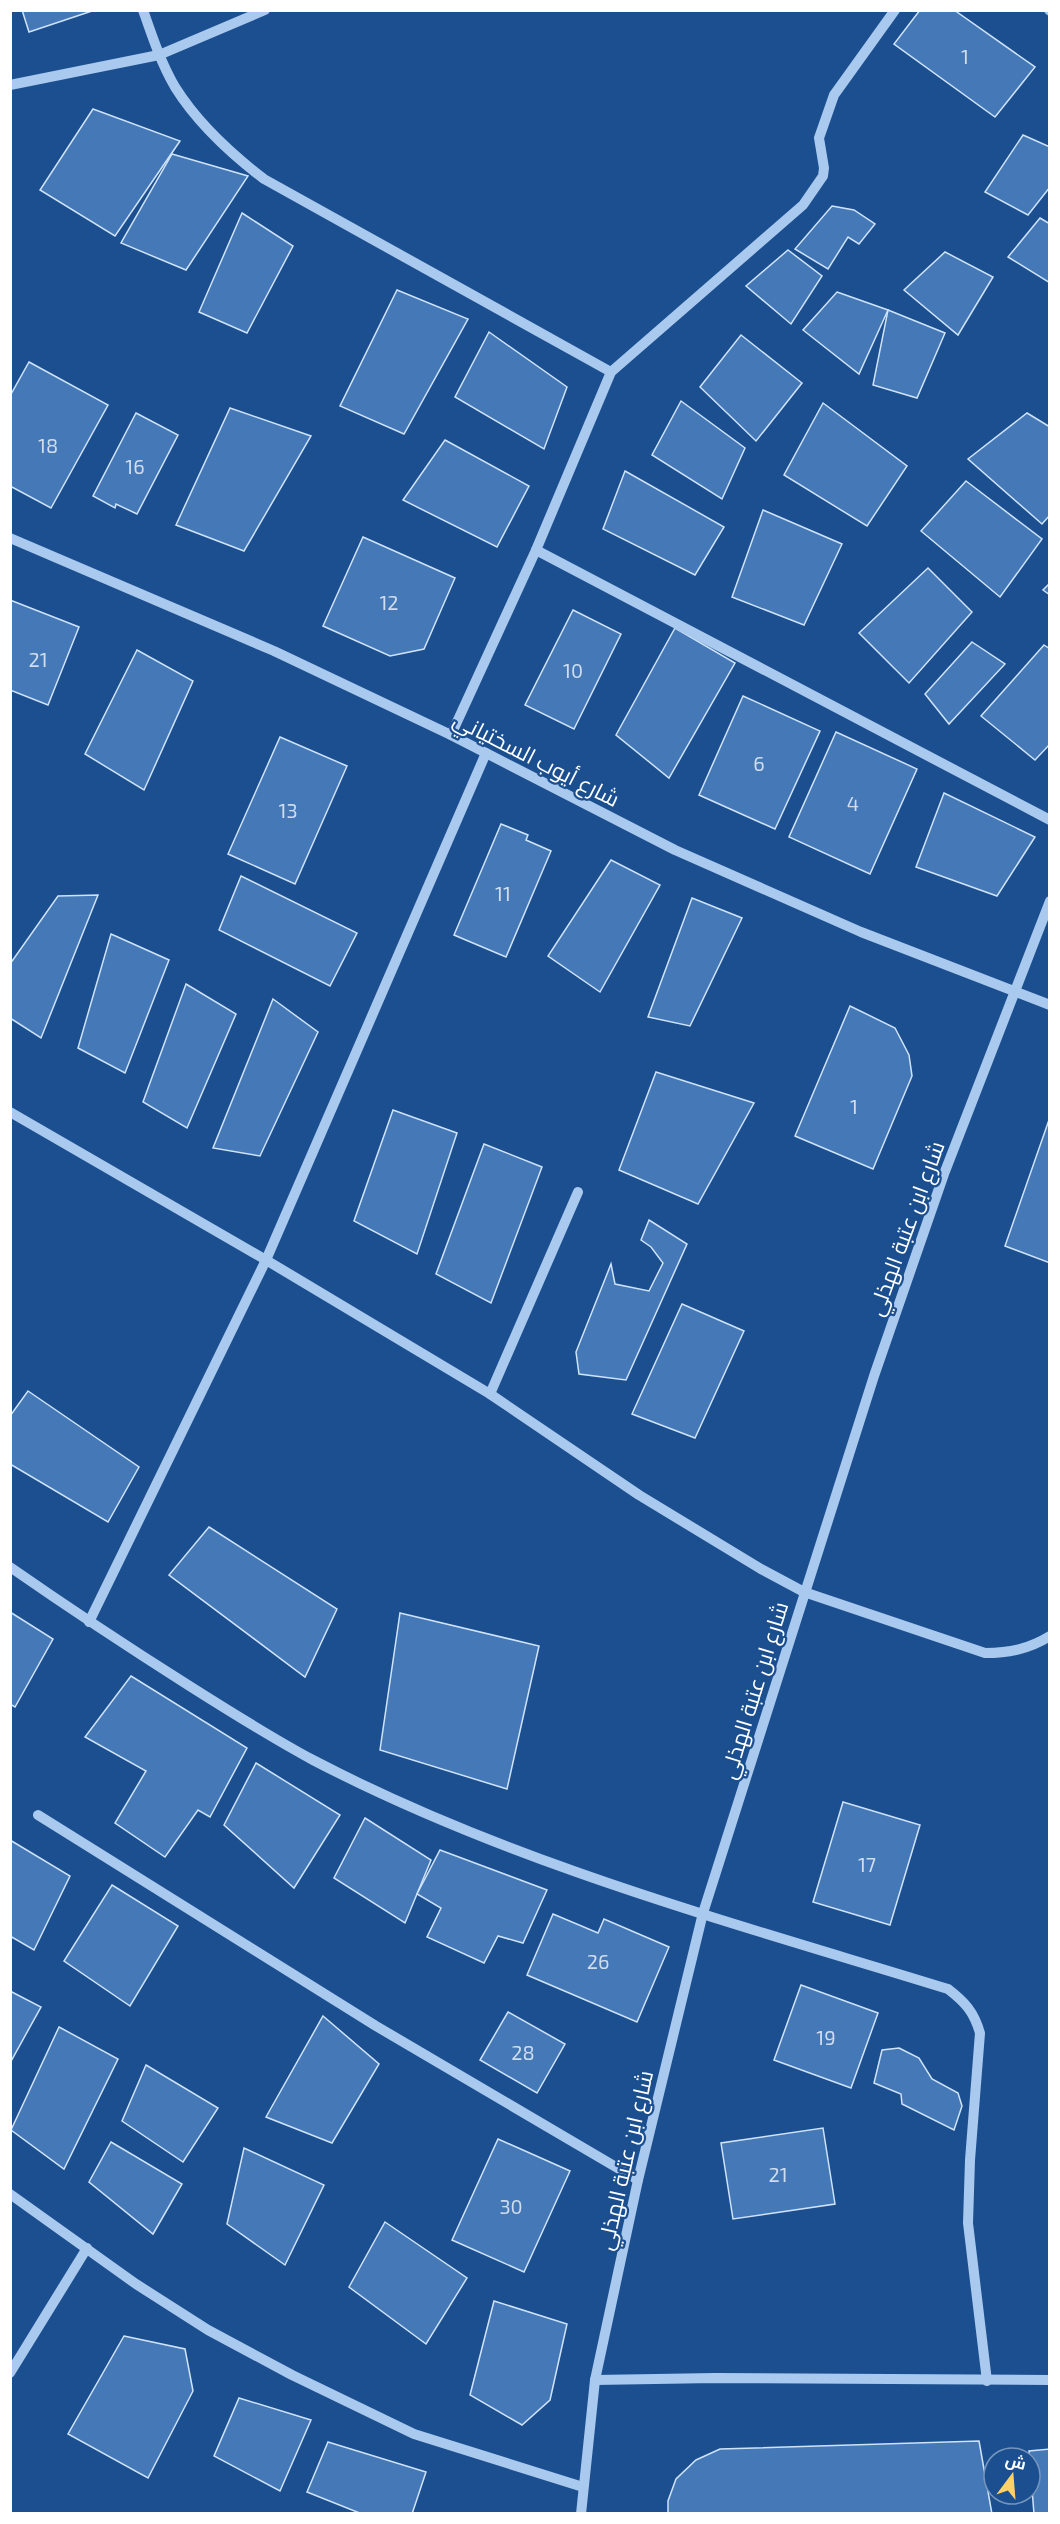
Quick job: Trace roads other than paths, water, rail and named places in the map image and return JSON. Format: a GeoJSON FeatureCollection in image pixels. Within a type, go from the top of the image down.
{"type":"FeatureCollection","features":[{"type":"Feature","properties":{"kind":"street"},"geometry":{"type":"LineString","coordinates":[[143,10],[159,55],[175,87],[197,118],[228,150],[264,179],[611,372]]}},
{"type":"Feature","properties":{"kind":"street"},"geometry":{"type":"LineString","coordinates":[[10,86],[159,55],[265,10]]}},
{"type":"Feature","properties":{"kind":"street"},"geometry":{"type":"LineString","coordinates":[[451,735],[536,550],[611,372],[803,205],[812,194],[823,176],[824,168],[819,138],[834,95],[895,10]]}},
{"type":"Feature","properties":{"kind":"street","name":"شارع أيوب السختياني"},"geometry":{"type":"LineString","coordinates":[[10,538],[274,651],[451,735],[675,850],[861,932],[1050,1005]]}},
{"type":"Feature","properties":{"kind":"street"},"geometry":{"type":"LineString","coordinates":[[536,550],[1050,820]]}},
{"type":"Feature","properties":{"kind":"street"},"geometry":{"type":"LineString","coordinates":[[89,1622],[266,1260],[486,753]]}},
{"type":"Feature","properties":{"kind":"street","name":"شارع ابن عتبة الهذلي"},"geometry":{"type":"LineString","coordinates":[[581,2514],[595,2380],[638,2180],[703,1913],[804,1592],[901,1297],[944,1174],[1050,902]]}},
{"type":"Feature","properties":{"kind":"street"},"geometry":{"type":"LineString","coordinates":[[10,1112],[266,1260],[490,1394],[639,1496],[804,1592],[985,1653],[1008,1653],[1029,1647],[1050,1636]]}},
{"type":"Feature","properties":{"kind":"street"},"geometry":{"type":"LineString","coordinates":[[490,1394],[578,1192]]}},
{"type":"Feature","properties":{"kind":"street"},"geometry":{"type":"LineString","coordinates":[[10,1567],[89,1622],[226,1709],[312,1759],[393,1798],[554,1863],[703,1913],[948,1989],[966,2003],[975,2016],[980,2033],[970,2160],[968,2223],[987,2381]]}},
{"type":"Feature","properties":{"kind":"street"},"geometry":{"type":"LineString","coordinates":[[38,1815],[376,2026],[638,2180]]}},
{"type":"Feature","properties":{"kind":"street"},"geometry":{"type":"LineString","coordinates":[[10,2194],[136,2284],[208,2330],[292,2375],[414,2434],[583,2487]]}},
{"type":"Feature","properties":{"kind":"street"},"geometry":{"type":"LineString","coordinates":[[10,2373],[87,2248]]}},
{"type":"Feature","properties":{"kind":"street"},"geometry":{"type":"LineString","coordinates":[[595,2380],[715,2378],[1050,2380]]}}]}
